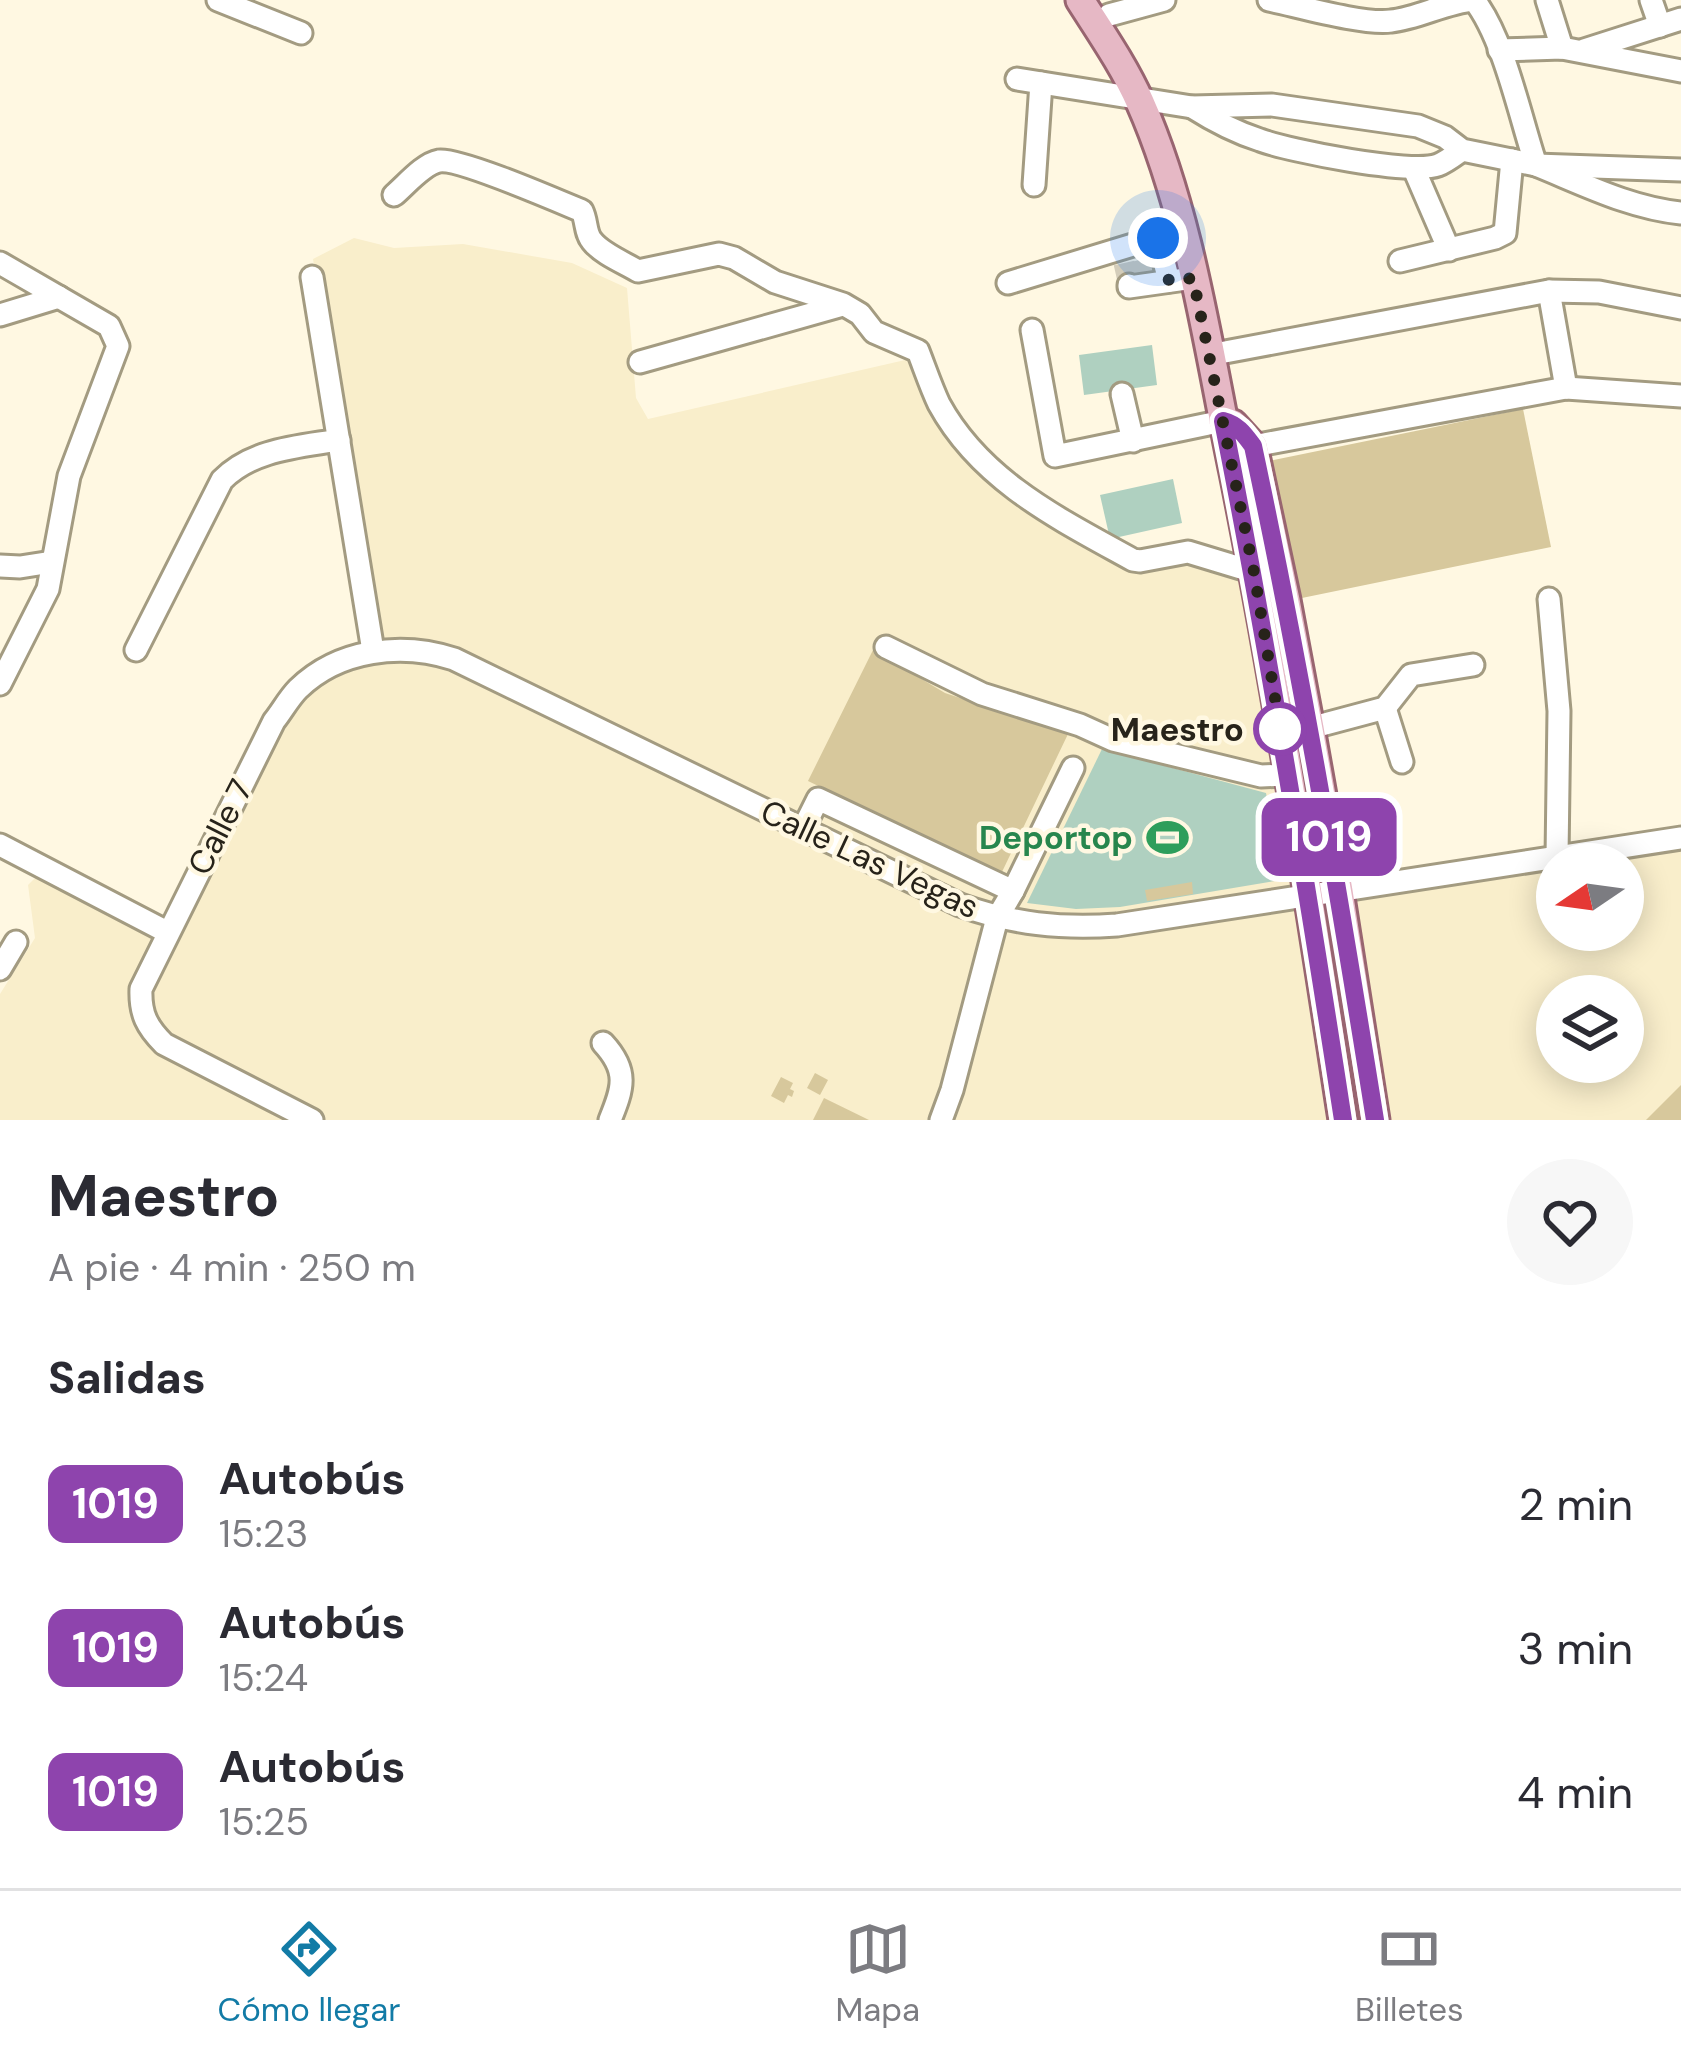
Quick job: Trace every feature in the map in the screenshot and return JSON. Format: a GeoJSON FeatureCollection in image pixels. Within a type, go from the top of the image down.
{"type":"FeatureCollection","features":[{"type":"Feature","properties":{"kind":"main road"},"geometry":{"type":"LineString","coordinates":[[1080,0],[1133,87]]}},
{"type":"Feature","properties":{"kind":"main road"},"geometry":{"type":"LineString","coordinates":[[1106,8],[1166,172],[1150,263],[1210,355],[1254,572],[1343,1120]]}},
{"type":"Feature","properties":{"kind":"main road"},"geometry":{"type":"LineString","coordinates":[[1223,421],[1242,431],[1253,446],[1310,728],[1375,1120]]}},
{"type":"Feature","properties":{"kind":"street"},"geometry":{"type":"LineString","coordinates":[[218,0],[301,33]]}},
{"type":"Feature","properties":{"kind":"street"},"geometry":{"type":"LineString","coordinates":[[1106,8],[1164,0]]}},
{"type":"Feature","properties":{"kind":"street"},"geometry":{"type":"LineString","coordinates":[[1268,0],[1384,22],[1474,0],[1499,50],[1536,165]]}},
{"type":"Feature","properties":{"kind":"street"},"geometry":{"type":"LineString","coordinates":[[1547,0],[1571,50]]}},
{"type":"Feature","properties":{"kind":"street"},"geometry":{"type":"LineString","coordinates":[[1571,50],[1670,23],[1651,0]]}},
{"type":"Feature","properties":{"kind":"street"},"geometry":{"type":"LineString","coordinates":[[1499,50],[1571,50],[1681,71]]}},
{"type":"Feature","properties":{"kind":"street"},"geometry":{"type":"LineString","coordinates":[[1017,79],[1133,87],[1192,107],[1221,126],[1265,142],[1414,169],[1440,165],[1462,150]]}},
{"type":"Feature","properties":{"kind":"street"},"geometry":{"type":"LineString","coordinates":[[1034,185],[1041,82]]}},
{"type":"Feature","properties":{"kind":"street"},"geometry":{"type":"LineString","coordinates":[[1192,107],[1272,105],[1418,125],[1462,150],[1536,165],[1656,211],[1681,213]]}},
{"type":"Feature","properties":{"kind":"street"},"geometry":{"type":"LineString","coordinates":[[394,195],[443,160],[582,211],[594,244],[638,271],[718,254],[775,282],[843,304],[860,314],[874,332],[918,352],[958,434],[983,464],[1042,510],[1133,560],[1188,552],[1254,572]]}},
{"type":"Feature","properties":{"kind":"street"},"geometry":{"type":"LineString","coordinates":[[1400,261],[1505,233],[1512,160]]}},
{"type":"Feature","properties":{"kind":"street"},"geometry":{"type":"LineString","coordinates":[[1536,165],[1681,170]]}},
{"type":"Feature","properties":{"kind":"street"},"geometry":{"type":"LineString","coordinates":[[1414,169],[1450,250]]}},
{"type":"Feature","properties":{"kind":"street"},"geometry":{"type":"LineString","coordinates":[[0,263],[109,326],[118,346],[69,476],[49,589],[0,684]]}},
{"type":"Feature","properties":{"kind":"street"},"geometry":{"type":"LineString","coordinates":[[1008,283],[1150,263]]}},
{"type":"Feature","properties":{"kind":"street"},"geometry":{"type":"LineString","coordinates":[[312,277],[374,651]]}},
{"type":"Feature","properties":{"kind":"street"},"geometry":{"type":"LineString","coordinates":[[1549,291],[1566,388]]}},
{"type":"Feature","properties":{"kind":"street"},"geometry":{"type":"LineString","coordinates":[[1210,355],[1549,291],[1600,292],[1681,308]]}},
{"type":"Feature","properties":{"kind":"street"},"geometry":{"type":"LineString","coordinates":[[0,315],[59,297]]}},
{"type":"Feature","properties":{"kind":"street"},"geometry":{"type":"LineString","coordinates":[[640,362],[843,304]]}},
{"type":"Feature","properties":{"kind":"street"},"geometry":{"type":"LineString","coordinates":[[1031,329],[1055,456],[1223,421]]}},
{"type":"Feature","properties":{"kind":"street"},"geometry":{"type":"LineString","coordinates":[[1253,446],[1566,388],[1681,397]]}},
{"type":"Feature","properties":{"kind":"street"},"geometry":{"type":"LineString","coordinates":[[1122,394],[1133,441]]}},
{"type":"Feature","properties":{"kind":"street"},"geometry":{"type":"LineString","coordinates":[[136,650],[222,480],[235,467],[266,454],[339,440]]}},
{"type":"Feature","properties":{"kind":"street"},"geometry":{"type":"LineString","coordinates":[[0,566],[52,562]]}},
{"type":"Feature","properties":{"kind":"street"},"geometry":{"type":"LineString","coordinates":[[1549,599],[1558,700],[1557,843]]}},
{"type":"Feature","properties":{"kind":"street"},"geometry":{"type":"LineString","coordinates":[[886,647],[982,694],[1113,740],[1261,776],[1288,775]]}},
{"type":"Feature","properties":{"kind":"street","name":"Calle Las Vegas"},"geometry":{"type":"LineString","coordinates":[[374,651],[415,649],[454,659],[960,905],[997,918],[1042,926],[1094,926],[1536,860]]}},
{"type":"Feature","properties":{"kind":"street","name":"Calle 7"},"geometry":{"type":"LineString","coordinates":[[312,1120],[164,1044],[149,1029],[140,1009],[141,989],[274,721],[299,688],[333,666],[374,651]]}},
{"type":"Feature","properties":{"kind":"street"},"geometry":{"type":"LineString","coordinates":[[1310,728],[1385,708],[1411,675],[1473,665]]}},
{"type":"Feature","properties":{"kind":"street"},"geometry":{"type":"LineString","coordinates":[[1385,708],[1402,762]]}},
{"type":"Feature","properties":{"kind":"street"},"geometry":{"type":"LineString","coordinates":[[941,1120],[997,918],[1073,768]]}},
{"type":"Feature","properties":{"kind":"street"},"geometry":{"type":"LineString","coordinates":[[803,829],[818,799],[1013,891]]}},
{"type":"Feature","properties":{"kind":"street","name":"Calle Las Vegas"},"geometry":{"type":"LineString","coordinates":[[1644,844],[1681,838]]}},
{"type":"Feature","properties":{"kind":"street"},"geometry":{"type":"LineString","coordinates":[[0,845],[167,932]]}},
{"type":"Feature","properties":{"kind":"street"},"geometry":{"type":"LineString","coordinates":[[0,969],[16,942]]}},
{"type":"Feature","properties":{"kind":"street"},"geometry":{"type":"LineString","coordinates":[[603,1043],[618,1063],[622,1081],[610,1120]]}},
{"type":"Feature","properties":{"kind":"shaded area"},"geometry":{"type":"Polygon","coordinates":[[[354,238],[394,248],[463,244],[572,263],[627,288],[636,398],[648,419],[927,355],[955,419],[969,437],[1096,547],[1187,557],[1266,579],[1323,890],[1536,858],[1536,951],[1644,951],[1644,843],[1635,843],[1681,836],[1681,1120],[0,1120],[0,994],[35,938],[28,885],[38,875],[171,940],[281,720],[313,687],[376,661],[313,259],[354,238]]]}},
{"type":"Feature","properties":{"kind":"green space"},"geometry":{"type":"Polygon","coordinates":[[[1152,345],[1157,385],[1084,395],[1079,355],[1152,345]]]}},
{"type":"Feature","properties":{"kind":"green space"},"geometry":{"type":"Polygon","coordinates":[[[1173,479],[1182,523],[1110,539],[1100,495],[1173,479]]]}},
{"type":"Feature","properties":{"kind":"green space","name":"Deportop"},"geometry":{"type":"Polygon","coordinates":[[[1102,749],[1266,793],[1281,880],[1120,907],[1076,909],[1027,903],[1102,749]]]}},
{"type":"Feature","properties":{"kind":"building"},"geometry":{"type":"Polygon","coordinates":[[[1523,409],[1551,547],[1297,599],[1269,461],[1523,409]]]}},
{"type":"Feature","properties":{"kind":"building"},"geometry":{"type":"Polygon","coordinates":[[[873,650],[945,693],[1068,734],[1001,874],[808,781],[873,650]]]}},
{"type":"Feature","properties":{"kind":"building"},"geometry":{"type":"Polygon","coordinates":[[[1192,882],[1193,894],[1147,901],[1145,890],[1192,882]]]}},
{"type":"Feature","properties":{"kind":"building"},"geometry":{"type":"Polygon","coordinates":[[[815,1073],[828,1080],[820,1095],[807,1088],[815,1073]]]}},
{"type":"Feature","properties":{"kind":"building"},"geometry":{"type":"Polygon","coordinates":[[[781,1077],[793,1083],[790,1089],[794,1091],[784,1103],[771,1096],[781,1077]]]}},
{"type":"Feature","properties":{"kind":"building"},"geometry":{"type":"Polygon","coordinates":[[[1681,1085],[1681,1120],[1646,1120],[1681,1085]]]}},
{"type":"Feature","properties":{"kind":"building"},"geometry":{"type":"Polygon","coordinates":[[[824,1098],[869,1120],[813,1120],[824,1098]]]}},
{"type":"Feature","properties":{"kind":"tunnel"},"geometry":{"type":"LineString","coordinates":[[1142,259],[1148,280]]}},
{"type":"Feature","properties":{"kind":"tunnel"},"geometry":{"type":"LineString","coordinates":[[1124,263],[1129,285]]}},
{"type":"Feature","properties":{"kind":"bus line","name":"1019"},"geometry":{"type":"LineString","coordinates":[[1343,1120],[1254,572],[1223,421],[1242,431],[1253,446],[1339,891],[1375,1120]]}},
{"type":"Feature","properties":{"kind":"place","name":"Maestro"},"geometry":{"type":"Point","coordinates":[1280,729]}},
{"type":"Feature","properties":{"kind":"place","name":"Deportop"},"geometry":{"type":"Point","coordinates":[1167,837]}},
{"type":"Feature","properties":{"kind":"route"},"geometry":{"type":"LineString","coordinates":[[1158,238],[1169,281],[1193,278],[1254,572],[1281,734],[1280,729]]}}]}
